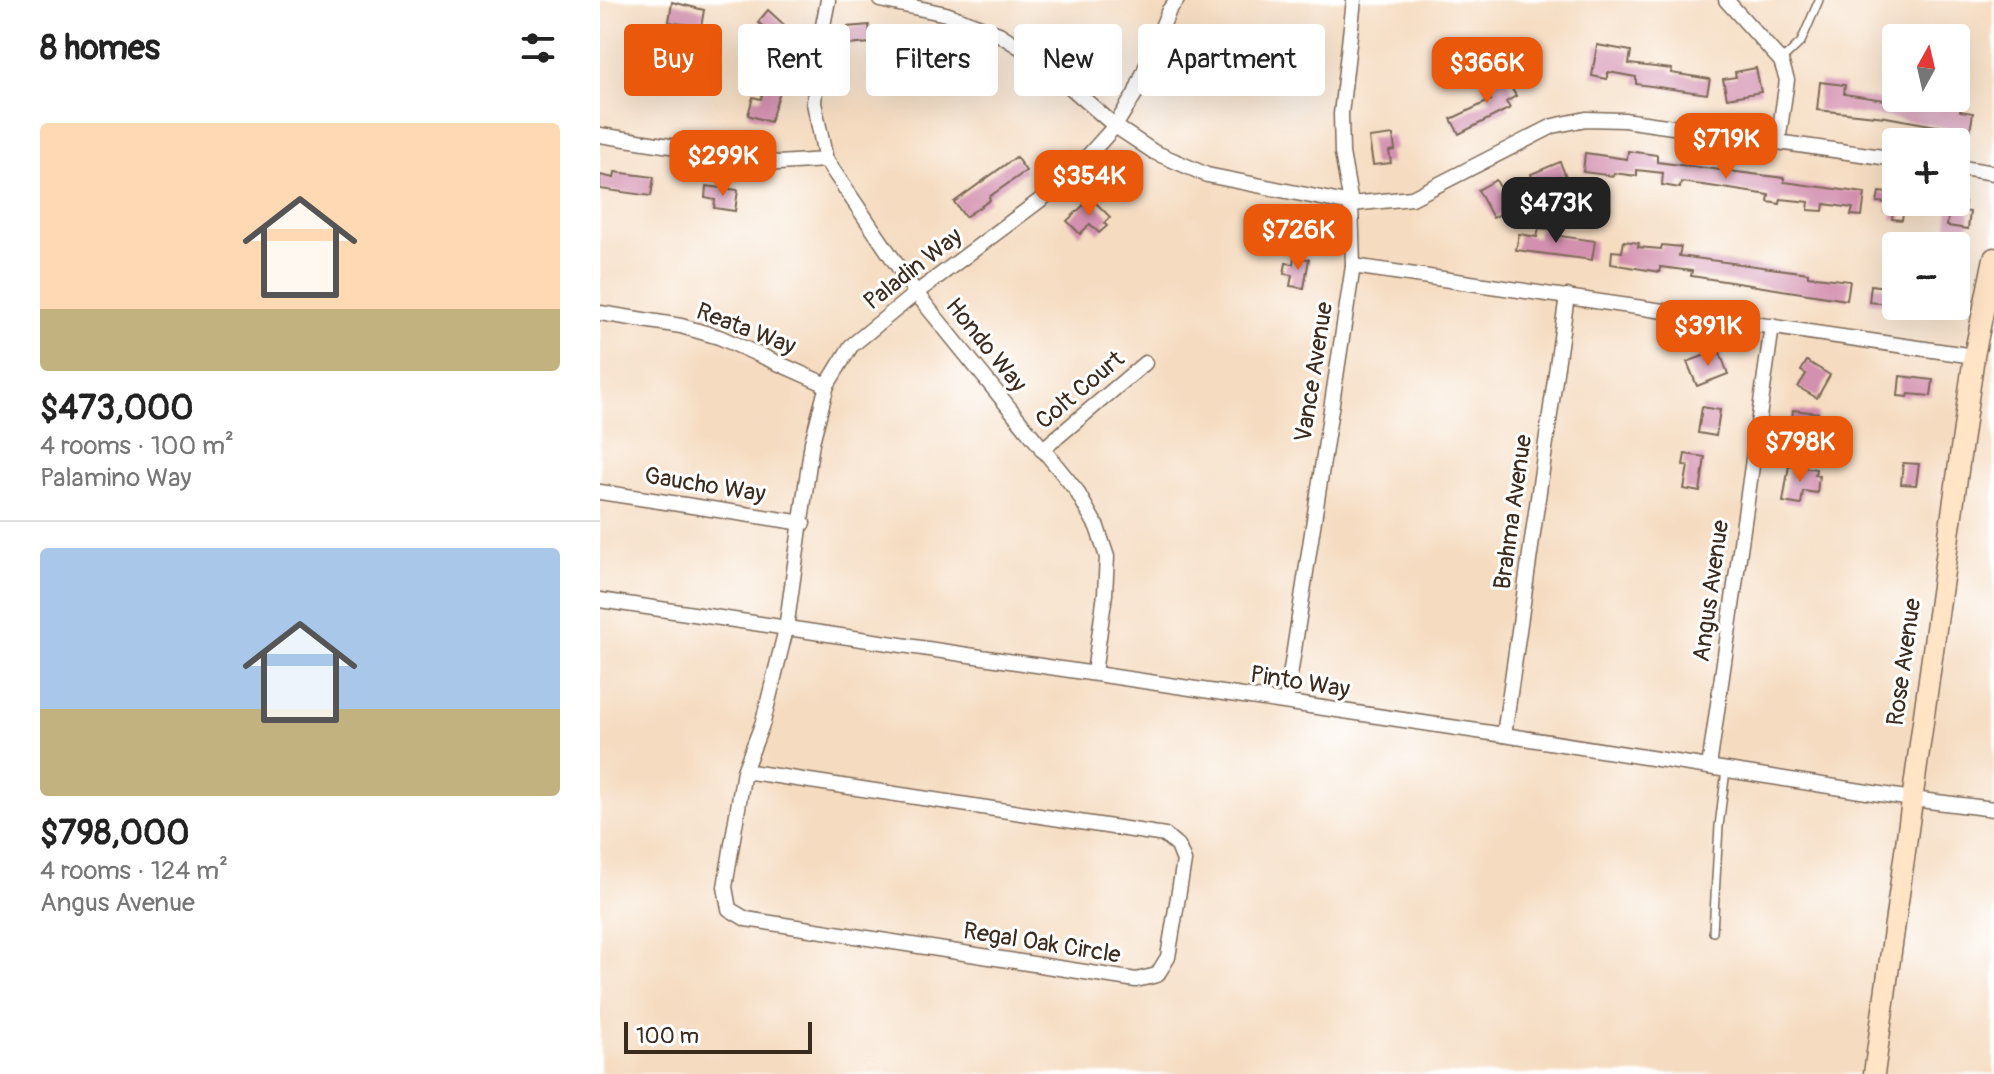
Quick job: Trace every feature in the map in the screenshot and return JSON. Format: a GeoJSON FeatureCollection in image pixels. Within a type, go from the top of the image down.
{"type":"FeatureCollection","features":[{"type":"Feature","properties":{"kind":"street","name":"Hondo Way"},"geometry":{"type":"LineString","coordinates":[[828,0],[818,51],[814,103],[826,160],[916,293],[1076,490],[1097,527],[1107,557],[1094,673]]}},
{"type":"Feature","properties":{"kind":"street"},"geometry":{"type":"LineString","coordinates":[[880,0],[946,14],[999,34],[1037,58],[1115,126],[1154,152],[1207,175],[1351,204],[1412,198],[1553,126],[1586,119],[1624,120],[1882,157]]}},
{"type":"Feature","properties":{"kind":"street","name":"Paladin Way"},"geometry":{"type":"LineString","coordinates":[[786,629],[812,442],[827,385],[851,346],[1059,186],[1115,126],[1135,94],[1169,10],[1177,0]]}},
{"type":"Feature","properties":{"kind":"street","name":"Vance Avenue"},"geometry":{"type":"LineString","coordinates":[[1286,702],[1353,266],[1351,204],[1342,153],[1341,114],[1354,0]]}},
{"type":"Feature","properties":{"kind":"street"},"geometry":{"type":"LineString","coordinates":[[1726,0],[1781,61],[1787,80],[1778,142]]}},
{"type":"Feature","properties":{"kind":"street"},"geometry":{"type":"LineString","coordinates":[[600,135],[778,163],[826,160]]}},
{"type":"Feature","properties":{"kind":"street"},"geometry":{"type":"LineString","coordinates":[[1970,169],[1994,173]]}},
{"type":"Feature","properties":{"kind":"street","name":"Rose Avenue"},"geometry":{"type":"LineString","coordinates":[[1874,1074],[1974,356],[1994,258]]}},
{"type":"Feature","properties":{"kind":"street"},"geometry":{"type":"LineString","coordinates":[[1353,266],[1974,356]]}},
{"type":"Feature","properties":{"kind":"street","name":"Brahma Avenue"},"geometry":{"type":"LineString","coordinates":[[1504,735],[1567,296]]}},
{"type":"Feature","properties":{"kind":"street","name":"Reata Way"},"geometry":{"type":"LineString","coordinates":[[600,313],[681,326],[719,337],[827,385]]}},
{"type":"Feature","properties":{"kind":"street","name":"Angus Avenue"},"geometry":{"type":"LineString","coordinates":[[1709,767],[1772,326]]}},
{"type":"Feature","properties":{"kind":"street","name":"Colt Court"},"geometry":{"type":"LineString","coordinates":[[1042,450],[1145,363]]}},
{"type":"Feature","properties":{"kind":"street","name":"Gaucho Way"},"geometry":{"type":"LineString","coordinates":[[600,492],[803,523]]}},
{"type":"Feature","properties":{"kind":"street","name":"Pinto Way"},"geometry":{"type":"LineString","coordinates":[[600,600],[1994,809]]}},
{"type":"Feature","properties":{"kind":"street","name":"Regal Oak Circle"},"geometry":{"type":"LineString","coordinates":[[744,771],[1165,835],[1178,846],[1184,861],[1168,957],[1157,975],[1136,980],[746,919],[729,909],[725,887],[744,771],[763,722],[786,629]]}},
{"type":"Feature","properties":{"kind":"lane"},"geometry":{"type":"LineString","coordinates":[[1781,61],[1801,42],[1819,0]]}},
{"type":"Feature","properties":{"kind":"lane"},"geometry":{"type":"LineString","coordinates":[[1713,932],[1719,826],[1726,770]]}},
{"type":"Feature","properties":{"kind":"building"},"geometry":{"type":"Polygon","coordinates":[[[672,2],[704,10],[702,24],[669,22],[672,2]]]}},
{"type":"Feature","properties":{"kind":"building"},"geometry":{"type":"Polygon","coordinates":[[[768,10],[783,24],[760,24],[758,22],[768,10]]]}},
{"type":"Feature","properties":{"kind":"building"},"geometry":{"type":"Polygon","coordinates":[[[866,25],[866,43],[850,45],[850,27],[866,25]]]}},
{"type":"Feature","properties":{"kind":"building"},"geometry":{"type":"Polygon","coordinates":[[[1597,45],[1631,51],[1629,64],[1672,69],[1671,73],[1710,79],[1707,94],[1636,84],[1636,77],[1608,72],[1607,79],[1592,76],[1597,45]]]}},
{"type":"Feature","properties":{"kind":"building"},"geometry":{"type":"Polygon","coordinates":[[[1756,68],[1761,92],[1727,98],[1723,79],[1736,77],[1735,72],[1756,68]]]}},
{"type":"Feature","properties":{"kind":"building"},"geometry":{"type":"Polygon","coordinates":[[[1503,73],[1516,96],[1506,102],[1510,108],[1459,134],[1451,119],[1491,100],[1482,85],[1503,73]]]}},
{"type":"Feature","properties":{"kind":"building"},"geometry":{"type":"Polygon","coordinates":[[[1820,82],[1845,85],[1844,94],[1882,100],[1882,112],[1973,113],[1970,132],[1970,128],[1948,128],[1886,117],[1817,110],[1820,82]]]}},
{"type":"Feature","properties":{"kind":"building"},"geometry":{"type":"Polygon","coordinates":[[[762,96],[779,96],[770,122],[748,115],[753,97],[761,99],[762,96]]]}},
{"type":"Feature","properties":{"kind":"building"},"geometry":{"type":"Polygon","coordinates":[[[1393,135],[1395,150],[1389,151],[1391,163],[1373,165],[1369,138],[1393,135]]]}},
{"type":"Feature","properties":{"kind":"building"},"geometry":{"type":"Polygon","coordinates":[[[1628,151],[1657,155],[1657,162],[1784,178],[1784,182],[1865,193],[1862,216],[1851,215],[1853,208],[1824,204],[1823,211],[1808,210],[1809,202],[1781,199],[1780,204],[1768,202],[1769,195],[1681,182],[1680,188],[1662,185],[1663,173],[1637,170],[1637,176],[1614,173],[1613,176],[1583,172],[1585,153],[1627,159],[1628,151]]]}},
{"type":"Feature","properties":{"kind":"building"},"geometry":{"type":"Polygon","coordinates":[[[1016,157],[1026,171],[965,217],[954,202],[1016,157]]]}},
{"type":"Feature","properties":{"kind":"building"},"geometry":{"type":"Polygon","coordinates":[[[1560,162],[1567,179],[1493,218],[1478,190],[1496,180],[1503,193],[1532,177],[1531,174],[1560,162]]]}},
{"type":"Feature","properties":{"kind":"building"},"geometry":{"type":"Polygon","coordinates":[[[615,172],[654,177],[651,196],[600,189],[600,175],[614,178],[615,172]]]}},
{"type":"Feature","properties":{"kind":"building"},"geometry":{"type":"Polygon","coordinates":[[[706,186],[738,190],[735,211],[714,208],[715,200],[705,198],[706,186]]]}},
{"type":"Feature","properties":{"kind":"building"},"geometry":{"type":"Polygon","coordinates":[[[1879,192],[1882,192],[1882,202],[1877,202],[1879,192]]]}},
{"type":"Feature","properties":{"kind":"building"},"geometry":{"type":"Polygon","coordinates":[[[1091,198],[1110,217],[1104,223],[1107,226],[1099,233],[1090,224],[1080,234],[1067,221],[1091,198]]]}},
{"type":"Feature","properties":{"kind":"building"},"geometry":{"type":"Polygon","coordinates":[[[1948,216],[1970,216],[1968,229],[1947,226],[1948,216]]]}},
{"type":"Feature","properties":{"kind":"building"},"geometry":{"type":"Polygon","coordinates":[[[1539,228],[1553,230],[1553,235],[1595,241],[1592,260],[1516,250],[1519,234],[1537,237],[1539,228]]]}},
{"type":"Feature","properties":{"kind":"building"},"geometry":{"type":"Polygon","coordinates":[[[1624,241],[1639,243],[1638,247],[1681,247],[1679,256],[1850,281],[1847,300],[1691,276],[1692,271],[1660,267],[1660,272],[1611,264],[1612,251],[1622,252],[1624,241]]]}},
{"type":"Feature","properties":{"kind":"building"},"geometry":{"type":"Polygon","coordinates":[[[1294,257],[1309,259],[1304,288],[1290,286],[1292,275],[1284,274],[1286,263],[1293,264],[1294,257]]]}},
{"type":"Feature","properties":{"kind":"building"},"geometry":{"type":"Polygon","coordinates":[[[1871,285],[1882,287],[1882,303],[1869,302],[1871,285]]]}},
{"type":"Feature","properties":{"kind":"building"},"geometry":{"type":"Polygon","coordinates":[[[1719,350],[1728,374],[1697,386],[1687,362],[1719,350]]]}},
{"type":"Feature","properties":{"kind":"building"},"geometry":{"type":"Polygon","coordinates":[[[1807,361],[1830,375],[1817,398],[1798,387],[1806,374],[1801,371],[1807,361]]]}},
{"type":"Feature","properties":{"kind":"building"},"geometry":{"type":"Polygon","coordinates":[[[1900,376],[1933,380],[1931,396],[1898,396],[1900,376]]]}},
{"type":"Feature","properties":{"kind":"building"},"geometry":{"type":"Polygon","coordinates":[[[1702,407],[1720,410],[1716,436],[1698,433],[1702,407]]]}},
{"type":"Feature","properties":{"kind":"building"},"geometry":{"type":"Polygon","coordinates":[[[1793,410],[1818,413],[1817,423],[1808,422],[1806,445],[1789,443],[1793,410]]]}},
{"type":"Feature","properties":{"kind":"building"},"geometry":{"type":"Polygon","coordinates":[[[1685,454],[1705,457],[1700,492],[1684,489],[1688,466],[1683,465],[1685,454]]]}},
{"type":"Feature","properties":{"kind":"building"},"geometry":{"type":"Polygon","coordinates":[[[1903,463],[1919,464],[1916,485],[1901,484],[1903,463]]]}},
{"type":"Feature","properties":{"kind":"building"},"geometry":{"type":"Polygon","coordinates":[[[1789,465],[1816,469],[1815,475],[1819,476],[1817,493],[1803,491],[1801,505],[1783,502],[1789,465]]]}}]}
